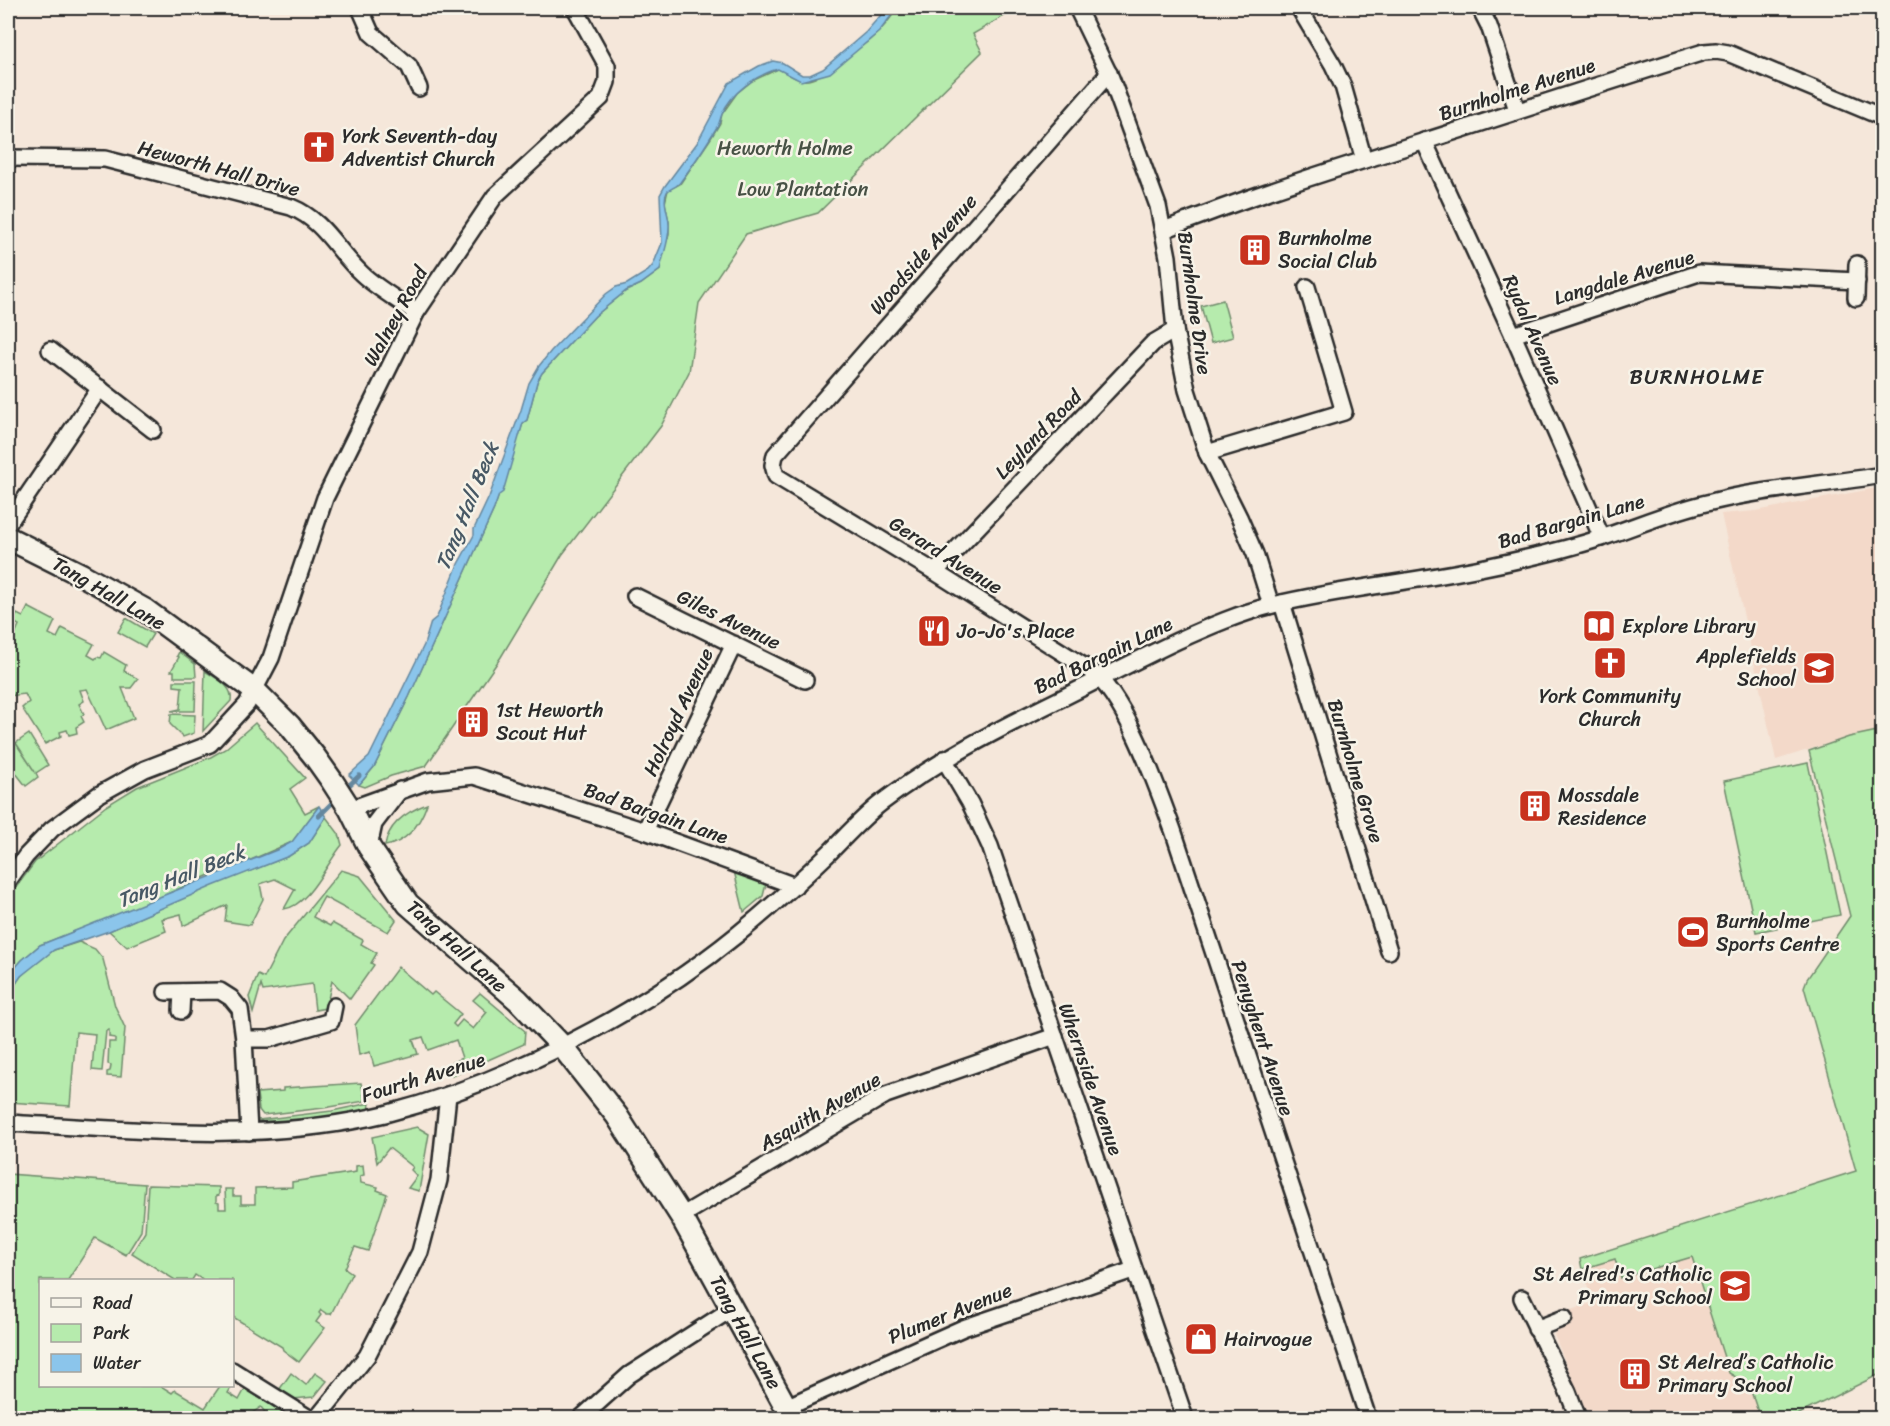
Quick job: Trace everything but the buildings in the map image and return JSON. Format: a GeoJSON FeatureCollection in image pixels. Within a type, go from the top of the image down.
{"type":"FeatureCollection","features":[{"type":"Feature","properties":{"kind":"street"},"geometry":{"type":"LineString","coordinates":[[360,8],[371,33],[409,66],[419,88]]}},
{"type":"Feature","properties":{"kind":"street","name":"Walney Road"},"geometry":{"type":"LineString","coordinates":[[8,881],[26,856],[52,829],[98,795],[145,770],[210,744],[234,720],[255,691],[271,658],[325,498],[416,313],[495,196],[601,98],[607,82],[607,66],[575,8]]}},
{"type":"Feature","properties":{"kind":"street","name":"Burnholme Drive"},"geometry":{"type":"LineString","coordinates":[[1077,8],[1109,73],[1146,171],[1164,230],[1175,330],[1187,390],[1207,453],[1276,604]]}},
{"type":"Feature","properties":{"kind":"street"},"geometry":{"type":"LineString","coordinates":[[1299,8],[1334,65],[1343,86],[1364,160]]}},
{"type":"Feature","properties":{"kind":"street"},"geometry":{"type":"LineString","coordinates":[[1480,8],[1489,26],[1517,110]]}},
{"type":"Feature","properties":{"kind":"street","name":"Burnholme Avenue"},"geometry":{"type":"LineString","coordinates":[[1164,230],[1224,206],[1517,110],[1704,52],[1728,53],[1882,117]]}},
{"type":"Feature","properties":{"kind":"street","name":"Woodside Avenue"},"geometry":{"type":"LineString","coordinates":[[773,465],[775,455],[1109,73]]}},
{"type":"Feature","properties":{"kind":"street","name":"Rydal Avenue"},"geometry":{"type":"LineString","coordinates":[[1424,141],[1513,335],[1602,538]]}},
{"type":"Feature","properties":{"kind":"street","name":"Heworth Hall Drive"},"geometry":{"type":"LineString","coordinates":[[8,158],[105,159],[291,207],[317,222],[362,274],[416,313]]}},
{"type":"Feature","properties":{"kind":"street"},"geometry":{"type":"LineString","coordinates":[[1856,298],[1857,264]]}},
{"type":"Feature","properties":{"kind":"street","name":"Langdale Avenue"},"geometry":{"type":"LineString","coordinates":[[1513,335],[1699,273],[1857,281]]}},
{"type":"Feature","properties":{"kind":"street"},"geometry":{"type":"LineString","coordinates":[[1207,453],[1344,412],[1306,287]]}},
{"type":"Feature","properties":{"kind":"street","name":"Leyland Road"},"geometry":{"type":"LineString","coordinates":[[935,572],[1154,343],[1175,330]]}},
{"type":"Feature","properties":{"kind":"street"},"geometry":{"type":"LineString","coordinates":[[50,350],[153,429]]}},
{"type":"Feature","properties":{"kind":"street"},"geometry":{"type":"LineString","coordinates":[[8,524],[99,388]]}},
{"type":"Feature","properties":{"kind":"street","name":"Gerard Avenue"},"geometry":{"type":"LineString","coordinates":[[773,465],[777,476],[935,572],[1101,678]]}},
{"type":"Feature","properties":{"kind":"street","name":"Bad Bargain Lane"},"geometry":{"type":"LineString","coordinates":[[350,808],[428,781],[474,776],[716,855],[795,886],[877,806],[944,759],[1101,678],[1226,620],[1276,604],[1483,568],[1562,550],[1706,502],[1882,476]]}},
{"type":"Feature","properties":{"kind":"street","name":"Tang Hall Lane"},"geometry":{"type":"LineString","coordinates":[[8,538],[145,610],[255,691],[290,726],[315,757],[350,808],[369,847],[408,904],[518,1000],[561,1046],[617,1116],[681,1216],[789,1413]]}},
{"type":"Feature","properties":{"kind":"street","name":"Giles Avenue"},"geometry":{"type":"LineString","coordinates":[[635,596],[805,680]]}},
{"type":"Feature","properties":{"kind":"street","name":"Burnholme Grove"},"geometry":{"type":"LineString","coordinates":[[1276,604],[1389,951]]}},
{"type":"Feature","properties":{"kind":"street","name":"Holroyd Avenue"},"geometry":{"type":"LineString","coordinates":[[645,831],[734,644]]}},
{"type":"Feature","properties":{"kind":"street","name":"Penyghent Avenue"},"geometry":{"type":"LineString","coordinates":[[1101,678],[1113,694],[1144,756],[1173,830],[1368,1419]]}},
{"type":"Feature","properties":{"kind":"street","name":"Whernside Avenue"},"geometry":{"type":"LineString","coordinates":[[944,759],[970,803],[990,846],[1185,1419]]}},
{"type":"Feature","properties":{"kind":"street"},"geometry":{"type":"LineString","coordinates":[[369,847],[374,825],[401,789]]}},
{"type":"Feature","properties":{"kind":"street","name":"Fourth Avenue"},"geometry":{"type":"LineString","coordinates":[[8,1123],[214,1133],[311,1128],[385,1114],[448,1095],[506,1073],[610,1020],[680,977],[736,936],[795,886]]}},
{"type":"Feature","properties":{"kind":"street"},"geometry":{"type":"LineString","coordinates":[[166,992],[220,991],[231,998],[240,1009],[244,1039],[249,1132]]}},
{"type":"Feature","properties":{"kind":"street"},"geometry":{"type":"LineString","coordinates":[[181,1011],[182,992]]}},
{"type":"Feature","properties":{"kind":"street"},"geometry":{"type":"LineString","coordinates":[[244,1039],[269,1039],[337,1026],[334,1006]]}},
{"type":"Feature","properties":{"kind":"street","name":"Asquith Avenue"},"geometry":{"type":"LineString","coordinates":[[681,1216],[886,1095],[1054,1036]]}},
{"type":"Feature","properties":{"kind":"street"},"geometry":{"type":"LineString","coordinates":[[317,1419],[367,1356],[420,1252],[439,1180],[448,1095]]}},
{"type":"Feature","properties":{"kind":"street","name":"Plumer Avenue"},"geometry":{"type":"LineString","coordinates":[[789,1413],[963,1328],[1133,1270]]}},
{"type":"Feature","properties":{"kind":"street"},"geometry":{"type":"LineString","coordinates":[[1522,1298],[1568,1392],[1578,1419]]}},
{"type":"Feature","properties":{"kind":"street"},"geometry":{"type":"LineString","coordinates":[[580,1419],[629,1375],[733,1308]]}},
{"type":"Feature","properties":{"kind":"street"},"geometry":{"type":"LineString","coordinates":[[1536,1329],[1564,1318]]}},
{"type":"Feature","properties":{"kind":"street"},"geometry":{"type":"LineString","coordinates":[[234,1371],[309,1419]]}},
{"type":"Feature","properties":{"kind":"shaded area","name":"Applefields School"},"geometry":{"type":"Polygon","coordinates":[[[1882,487],[1882,730],[1849,737],[1776,760],[1721,514],[1756,511],[1882,487]]]}},
{"type":"Feature","properties":{"kind":"shaded area","name":"St Aelred's Catholic Primary School"},"geometry":{"type":"Polygon","coordinates":[[[1661,1232],[1882,1255],[1882,1373],[1791,1418],[1589,1418],[1554,1335],[1572,1325],[1568,1311],[1592,1303],[1580,1259],[1661,1232]]]}},
{"type":"Feature","properties":{"kind":"green space","name":"Heworth Holme"},"geometry":{"type":"Polygon","coordinates":[[[897,8],[1018,8],[973,34],[982,52],[818,213],[746,234],[699,303],[689,372],[661,426],[562,555],[501,657],[426,766],[391,776],[365,787],[359,785],[374,767],[409,697],[494,509],[542,373],[595,316],[626,291],[641,284],[660,270],[663,251],[669,235],[665,203],[668,190],[680,184],[720,123],[722,114],[737,93],[752,81],[778,69],[802,80],[815,78],[868,41],[884,26],[897,8]]]}},
{"type":"Feature","properties":{"kind":"green space"},"geometry":{"type":"Polygon","coordinates":[[[1223,300],[1233,337],[1211,343],[1201,306],[1223,300]]]}},
{"type":"Feature","properties":{"kind":"green space"},"geometry":{"type":"Polygon","coordinates":[[[28,607],[55,621],[49,634],[57,638],[62,628],[94,644],[88,655],[95,659],[101,658],[104,652],[126,665],[124,671],[138,679],[131,688],[122,688],[134,718],[106,730],[87,689],[80,690],[84,701],[79,704],[84,714],[81,716],[84,722],[76,727],[77,733],[69,735],[67,730],[60,732],[61,736],[45,744],[22,708],[29,702],[25,694],[8,696],[8,622],[12,624],[10,629],[16,632],[19,625],[13,622],[17,614],[23,617],[28,607]]]}},
{"type":"Feature","properties":{"kind":"green space"},"geometry":{"type":"Polygon","coordinates":[[[126,618],[153,634],[145,647],[118,632],[126,618]]]}},
{"type":"Feature","properties":{"kind":"green space"},"geometry":{"type":"Polygon","coordinates":[[[179,652],[195,664],[196,677],[174,677],[174,671],[171,671],[179,657],[177,656],[179,652]]]}},
{"type":"Feature","properties":{"kind":"green space"},"geometry":{"type":"Polygon","coordinates":[[[205,671],[227,687],[231,701],[203,731],[205,671]]]}},
{"type":"Feature","properties":{"kind":"green space"},"geometry":{"type":"Polygon","coordinates":[[[174,681],[196,681],[195,711],[171,711],[180,709],[182,687],[174,686],[174,681]]]}},
{"type":"Feature","properties":{"kind":"green space"},"geometry":{"type":"Polygon","coordinates":[[[171,714],[195,715],[194,733],[183,737],[170,724],[171,714]]]}},
{"type":"Feature","properties":{"kind":"green space"},"geometry":{"type":"Polygon","coordinates":[[[255,723],[305,778],[290,789],[305,813],[319,806],[292,842],[40,945],[8,976],[8,898],[35,862],[106,806],[137,787],[209,758],[225,749],[255,723]]]}},
{"type":"Feature","properties":{"kind":"green space","name":"St Aelred's Catholic Primary School"},"geometry":{"type":"Polygon","coordinates":[[[1882,730],[1882,1373],[1791,1418],[1760,1418],[1749,1385],[1729,1373],[1692,1257],[1621,1278],[1615,1259],[1582,1269],[1580,1259],[1856,1171],[1804,987],[1807,979],[1850,916],[1809,751],[1849,737],[1882,730]]]}},
{"type":"Feature","properties":{"kind":"green space"},"geometry":{"type":"Polygon","coordinates":[[[9,733],[35,772],[16,743],[29,734],[48,765],[36,773],[38,777],[26,786],[8,763],[9,733]]]}},
{"type":"Feature","properties":{"kind":"green space"},"geometry":{"type":"Polygon","coordinates":[[[1808,763],[1840,915],[1756,932],[1724,781],[1808,763]]]}},
{"type":"Feature","properties":{"kind":"green space"},"geometry":{"type":"Polygon","coordinates":[[[427,804],[417,825],[407,836],[385,846],[390,831],[400,819],[427,804]]]}},
{"type":"Feature","properties":{"kind":"green space"},"geometry":{"type":"Polygon","coordinates":[[[326,817],[339,834],[342,845],[309,893],[293,906],[284,909],[295,889],[275,879],[260,884],[263,899],[250,925],[225,921],[227,905],[183,926],[181,914],[162,919],[166,931],[127,947],[109,931],[213,885],[289,856],[309,843],[326,817]]]}},
{"type":"Feature","properties":{"kind":"green space"},"geometry":{"type":"Polygon","coordinates":[[[341,870],[360,876],[396,920],[388,932],[324,897],[313,917],[330,926],[332,923],[363,940],[361,944],[377,953],[371,963],[374,965],[350,999],[332,981],[326,1008],[315,1010],[312,984],[263,991],[261,985],[253,1013],[249,997],[258,975],[264,978],[283,941],[341,870]]]}},
{"type":"Feature","properties":{"kind":"green space"},"geometry":{"type":"Polygon","coordinates":[[[734,871],[762,879],[766,884],[763,896],[744,912],[734,871]]]}},
{"type":"Feature","properties":{"kind":"green space"},"geometry":{"type":"Polygon","coordinates":[[[79,942],[95,949],[103,959],[115,1006],[125,1028],[121,1077],[107,1076],[111,1065],[108,1064],[109,1042],[115,1042],[115,1038],[109,1037],[109,1030],[106,1031],[102,1071],[92,1070],[95,1034],[76,1032],[70,1106],[8,1102],[8,995],[21,976],[32,966],[54,950],[79,942]]]}},
{"type":"Feature","properties":{"kind":"green space"},"geometry":{"type":"Polygon","coordinates":[[[398,967],[431,995],[434,992],[461,1014],[453,1024],[456,1027],[462,1020],[473,1029],[487,1012],[473,1000],[480,993],[525,1031],[524,1044],[452,1076],[448,1064],[462,1058],[456,1040],[428,1050],[423,1037],[413,1040],[418,1054],[374,1066],[370,1052],[359,1055],[355,1025],[398,967]]]}},
{"type":"Feature","properties":{"kind":"green space"},"geometry":{"type":"Polygon","coordinates":[[[361,1083],[365,1101],[263,1115],[259,1110],[257,1093],[283,1091],[283,1088],[361,1083]]]}},
{"type":"Feature","properties":{"kind":"green space"},"geometry":{"type":"Polygon","coordinates":[[[370,1103],[369,1111],[271,1126],[259,1120],[332,1111],[370,1103]]]}},
{"type":"Feature","properties":{"kind":"green space"},"geometry":{"type":"Polygon","coordinates":[[[417,1127],[429,1134],[419,1191],[408,1188],[417,1176],[411,1170],[413,1167],[389,1148],[377,1163],[372,1137],[417,1127]]]}},
{"type":"Feature","properties":{"kind":"green space"},"geometry":{"type":"Polygon","coordinates":[[[363,1165],[364,1175],[360,1176],[361,1183],[378,1187],[377,1190],[387,1194],[368,1251],[355,1247],[345,1268],[352,1273],[331,1314],[321,1310],[319,1313],[321,1315],[316,1322],[325,1328],[299,1362],[282,1347],[234,1318],[234,1279],[201,1279],[195,1275],[193,1279],[173,1279],[132,1253],[145,1232],[148,1185],[219,1187],[216,1202],[219,1203],[219,1209],[226,1209],[225,1189],[233,1189],[233,1196],[241,1196],[241,1204],[255,1204],[255,1188],[292,1187],[292,1182],[356,1172],[356,1166],[363,1165]]]}},
{"type":"Feature","properties":{"kind":"green space"},"geometry":{"type":"Polygon","coordinates":[[[8,1174],[145,1184],[141,1231],[126,1255],[95,1238],[69,1279],[39,1279],[39,1387],[163,1387],[172,1393],[175,1390],[205,1408],[219,1387],[231,1387],[228,1393],[239,1400],[245,1389],[281,1411],[281,1418],[269,1418],[261,1407],[245,1418],[237,1418],[233,1412],[231,1415],[234,1418],[8,1418],[8,1174]]]}},
{"type":"Feature","properties":{"kind":"green space"},"geometry":{"type":"Polygon","coordinates":[[[291,1373],[306,1385],[315,1373],[327,1381],[314,1397],[293,1399],[279,1390],[291,1373]]]}},
{"type":"Feature","properties":{"kind":"water"},"geometry":{"type":"Polygon","coordinates":[[[887,8],[897,8],[879,32],[830,73],[801,81],[778,69],[753,80],[731,99],[691,168],[680,183],[667,192],[665,200],[669,230],[660,270],[641,284],[626,291],[595,316],[542,373],[537,382],[527,420],[523,423],[503,492],[499,495],[409,697],[374,767],[359,785],[349,775],[369,757],[424,645],[431,622],[437,617],[458,564],[474,535],[474,529],[489,497],[529,383],[551,351],[606,294],[616,287],[627,284],[648,271],[653,265],[662,243],[660,195],[697,143],[729,83],[773,61],[783,63],[802,75],[810,75],[823,69],[866,32],[887,8]]]}},
{"type":"Feature","properties":{"kind":"water"},"geometry":{"type":"Polygon","coordinates":[[[319,806],[326,817],[309,843],[289,856],[109,931],[54,950],[21,976],[8,995],[8,976],[40,945],[279,849],[292,842],[319,806]]]}},
{"type":"Feature","properties":{"kind":"waterway","name":"Tang Hall Beck"},"geometry":{"type":"LineString","coordinates":[[344,790],[359,776]]}},
{"type":"Feature","properties":{"kind":"waterway","name":"Tang Hall Beck"},"geometry":{"type":"LineString","coordinates":[[319,816],[338,797]]}},
{"type":"Feature","properties":{"kind":"place","name":"York Seventh-day Adventist Church"},"geometry":{"type":"Point","coordinates":[319,147]}},
{"type":"Feature","properties":{"kind":"place","name":"Burnholme Social Club"},"geometry":{"type":"Point","coordinates":[1255,250]}},
{"type":"Feature","properties":{"kind":"place","name":"Explore Library"},"geometry":{"type":"Point","coordinates":[1599,626]}},
{"type":"Feature","properties":{"kind":"place","name":"Jo-Jo's Place"},"geometry":{"type":"Point","coordinates":[934,631]}},
{"type":"Feature","properties":{"kind":"place","name":"York Community Church"},"geometry":{"type":"Point","coordinates":[1610,663]}},
{"type":"Feature","properties":{"kind":"place","name":"Applefields School"},"geometry":{"type":"Point","coordinates":[1819,668]}},
{"type":"Feature","properties":{"kind":"place","name":"1st Heworth Scout Hut"},"geometry":{"type":"Point","coordinates":[473,722]}},
{"type":"Feature","properties":{"kind":"place","name":"Mossdale Residence"},"geometry":{"type":"Point","coordinates":[1535,806]}},
{"type":"Feature","properties":{"kind":"place","name":"Burnholme Sports Centre"},"geometry":{"type":"Point","coordinates":[1693,932]}},
{"type":"Feature","properties":{"kind":"place","name":"St Aelred's Catholic Primary School"},"geometry":{"type":"Point","coordinates":[1735,1286]}},
{"type":"Feature","properties":{"kind":"place","name":"Hairvogue"},"geometry":{"type":"Point","coordinates":[1201,1339]}},
{"type":"Feature","properties":{"kind":"place","name":"St Aelred’s Catholic Primary School"},"geometry":{"type":"Point","coordinates":[1635,1374]}},
{"type":"Feature","properties":{"kind":"district","name":"BURNHOLME"},"geometry":{"type":"Point","coordinates":[1697,377]}},
{"type":"Feature","properties":{"kind":"park label","name":"Low Plantation"},"geometry":{"type":"Point","coordinates":[803,189]}}]}
